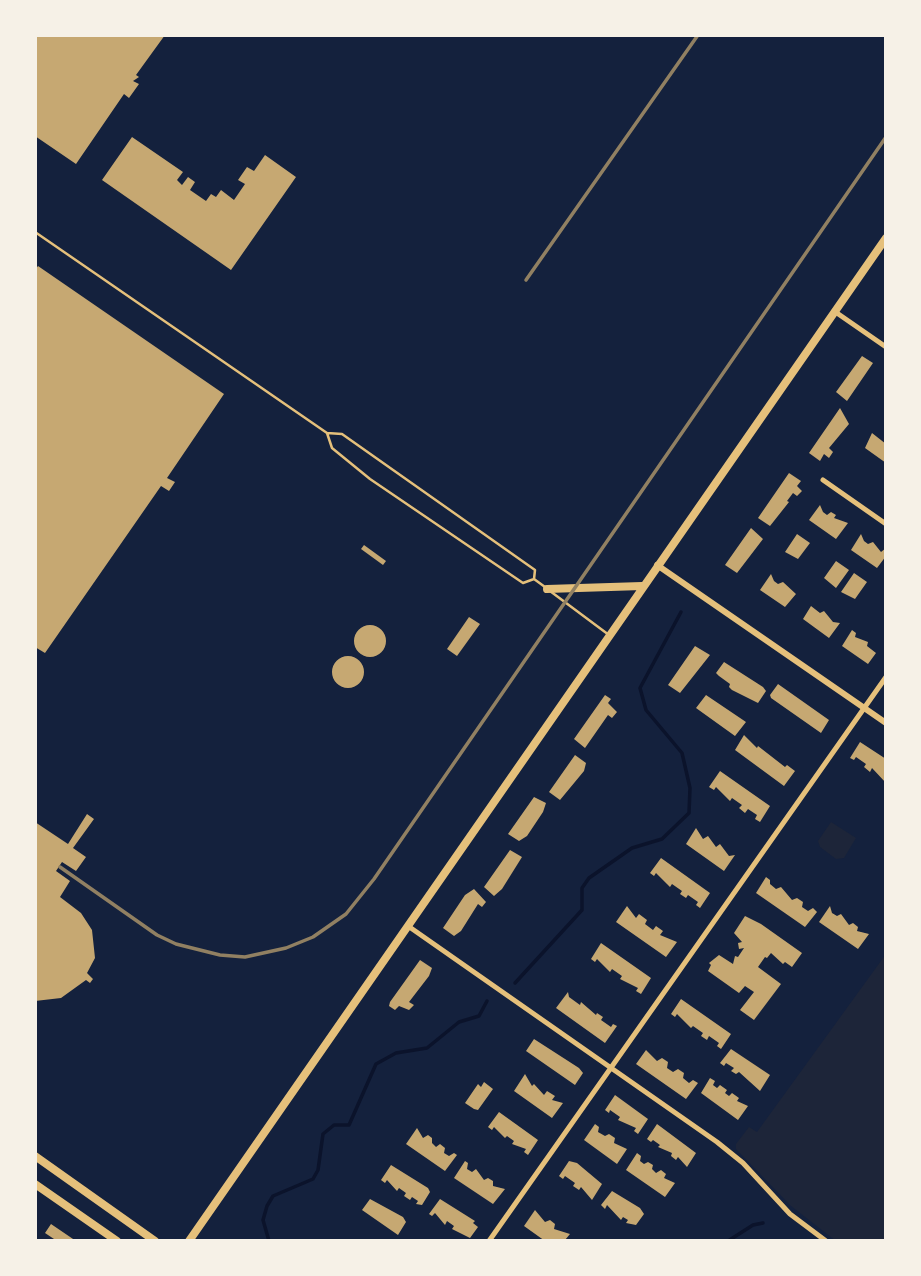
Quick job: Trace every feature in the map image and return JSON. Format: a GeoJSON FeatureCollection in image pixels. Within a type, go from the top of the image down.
{"type":"FeatureCollection","features":[{"type":"Feature","properties":{"kind":"main road"},"geometry":{"type":"LineString","coordinates":[[189,1241],[886,238]]}},
{"type":"Feature","properties":{"kind":"main road"},"geometry":{"type":"LineString","coordinates":[[547,589],[642,586]]}},
{"type":"Feature","properties":{"kind":"main road"},"geometry":{"type":"LineString","coordinates":[[35,1156],[155,1241]]}},
{"type":"Feature","properties":{"kind":"main road"},"geometry":{"type":"LineString","coordinates":[[35,1184],[115,1241]]}},
{"type":"Feature","properties":{"kind":"street"},"geometry":{"type":"LineString","coordinates":[[834,311],[886,347]]}},
{"type":"Feature","properties":{"kind":"street"},"geometry":{"type":"LineString","coordinates":[[822,480],[886,524]]}},
{"type":"Feature","properties":{"kind":"street"},"geometry":{"type":"LineString","coordinates":[[657,565],[886,723]]}},
{"type":"Feature","properties":{"kind":"street"},"geometry":{"type":"LineString","coordinates":[[489,1241],[886,677]]}},
{"type":"Feature","properties":{"kind":"street"},"geometry":{"type":"LineString","coordinates":[[407,926],[732,1153],[790,1213],[826,1241]]}},
{"type":"Feature","properties":{"kind":"lane"},"geometry":{"type":"LineString","coordinates":[[35,232],[327,433],[342,434],[535,570],[534,579]]}},
{"type":"Feature","properties":{"kind":"lane"},"geometry":{"type":"LineString","coordinates":[[327,433],[332,448],[370,479],[523,583],[534,579]]}},
{"type":"Feature","properties":{"kind":"lane"},"geometry":{"type":"LineString","coordinates":[[534,579],[609,635]]}},
{"type":"Feature","properties":{"kind":"shaded area"},"geometry":{"type":"Polygon","coordinates":[[[831,822],[856,838],[844,858],[836,859],[820,847],[818,841],[831,822]]]}},
{"type":"Feature","properties":{"kind":"shaded area"},"geometry":{"type":"Polygon","coordinates":[[[886,954],[886,1241],[836,1241],[791,1206],[736,1149],[736,1144],[749,1127],[757,1132],[886,954]]]}},
{"type":"Feature","properties":{"kind":"building"},"geometry":{"type":"Polygon","coordinates":[[[35,35],[165,35],[136,75],[139,77],[133,81],[139,84],[129,98],[124,94],[76,164],[35,136],[35,35]]]}},
{"type":"Feature","properties":{"kind":"building"},"geometry":{"type":"Polygon","coordinates":[[[132,137],[183,172],[177,180],[182,185],[188,177],[195,182],[190,190],[206,201],[211,194],[216,197],[221,190],[234,200],[245,184],[238,180],[247,167],[254,171],[265,155],[296,177],[231,270],[102,180],[132,137]]]}},
{"type":"Feature","properties":{"kind":"building"},"geometry":{"type":"Polygon","coordinates":[[[38,266],[224,394],[167,478],[175,482],[169,491],[161,486],[45,653],[35,647],[35,270],[38,266]]]}},
{"type":"Feature","properties":{"kind":"building"},"geometry":{"type":"Polygon","coordinates":[[[862,356],[873,363],[847,401],[836,392],[862,356]]]}},
{"type":"Feature","properties":{"kind":"building"},"geometry":{"type":"Polygon","coordinates":[[[840,408],[849,424],[829,448],[833,452],[829,458],[824,454],[820,461],[809,453],[840,408]]]}},
{"type":"Feature","properties":{"kind":"building"},"geometry":{"type":"Polygon","coordinates":[[[872,433],[886,444],[886,463],[865,448],[872,433]]]}},
{"type":"Feature","properties":{"kind":"building"},"geometry":{"type":"Polygon","coordinates":[[[789,473],[801,481],[797,486],[802,491],[797,496],[793,493],[770,526],[758,518],[789,473]]]}},
{"type":"Feature","properties":{"kind":"building"},"geometry":{"type":"Polygon","coordinates":[[[820,505],[827,515],[831,512],[836,515],[834,518],[848,523],[836,539],[809,520],[820,505]]]}},
{"type":"Feature","properties":{"kind":"building"},"geometry":{"type":"Polygon","coordinates":[[[751,528],[763,539],[737,573],[725,565],[751,528]]]}},
{"type":"Feature","properties":{"kind":"building"},"geometry":{"type":"Polygon","coordinates":[[[797,534],[810,543],[798,559],[785,552],[797,534]]]}},
{"type":"Feature","properties":{"kind":"building"},"geometry":{"type":"Polygon","coordinates":[[[861,534],[864,541],[868,544],[873,542],[881,552],[886,548],[886,556],[877,568],[851,550],[861,534]]]}},
{"type":"Feature","properties":{"kind":"building"},"geometry":{"type":"Polygon","coordinates":[[[364,545],[386,561],[383,565],[361,549],[364,545]]]}},
{"type":"Feature","properties":{"kind":"building"},"geometry":{"type":"Polygon","coordinates":[[[836,561],[849,570],[836,588],[824,578],[836,561]]]}},
{"type":"Feature","properties":{"kind":"building"},"geometry":{"type":"Polygon","coordinates":[[[854,573],[867,582],[855,599],[841,592],[854,573]]]}},
{"type":"Feature","properties":{"kind":"building"},"geometry":{"type":"Polygon","coordinates":[[[771,574],[774,581],[778,584],[783,582],[796,594],[785,607],[760,590],[771,574]]]}},
{"type":"Feature","properties":{"kind":"building"},"geometry":{"type":"Polygon","coordinates":[[[811,606],[820,613],[824,611],[833,622],[840,623],[829,638],[803,619],[811,606]]]}},
{"type":"Feature","properties":{"kind":"building"},"geometry":{"type":"Polygon","coordinates":[[[469,617],[480,624],[457,656],[447,649],[469,617]]]}},
{"type":"Feature","properties":{"kind":"building"},"geometry":{"type":"Polygon","coordinates":[[[370,625],[381,630],[386,641],[381,652],[370,657],[359,652],[354,641],[359,630],[370,625]]]}},
{"type":"Feature","properties":{"kind":"building"},"geometry":{"type":"Polygon","coordinates":[[[852,630],[856,633],[855,637],[868,642],[867,646],[876,653],[868,664],[842,646],[852,630]]]}},
{"type":"Feature","properties":{"kind":"building"},"geometry":{"type":"Polygon","coordinates":[[[695,646],[710,655],[680,693],[668,685],[695,646]]]}},
{"type":"Feature","properties":{"kind":"building"},"geometry":{"type":"Polygon","coordinates":[[[348,656],[359,661],[364,672],[359,683],[348,688],[337,683],[332,672],[337,661],[348,656]]]}},
{"type":"Feature","properties":{"kind":"building"},"geometry":{"type":"Polygon","coordinates":[[[724,662],[763,687],[766,691],[758,703],[732,690],[730,684],[716,673],[724,662]]]}},
{"type":"Feature","properties":{"kind":"building"},"geometry":{"type":"Polygon","coordinates":[[[778,684],[829,720],[821,733],[771,698],[770,695],[778,684]]]}},
{"type":"Feature","properties":{"kind":"building"},"geometry":{"type":"Polygon","coordinates":[[[605,695],[611,699],[608,703],[617,712],[612,718],[608,715],[585,748],[574,739],[605,695]]]}},
{"type":"Feature","properties":{"kind":"building"},"geometry":{"type":"Polygon","coordinates":[[[706,695],[746,722],[735,736],[696,708],[706,695]]]}},
{"type":"Feature","properties":{"kind":"building"},"geometry":{"type":"Polygon","coordinates":[[[744,735],[757,748],[758,746],[785,767],[787,765],[795,771],[784,786],[735,750],[744,735]]]}},
{"type":"Feature","properties":{"kind":"building"},"geometry":{"type":"Polygon","coordinates":[[[860,742],[886,759],[886,783],[872,768],[870,772],[864,767],[866,764],[856,757],[854,760],[850,758],[860,742]]]}},
{"type":"Feature","properties":{"kind":"building"},"geometry":{"type":"Polygon","coordinates":[[[575,755],[586,763],[584,771],[560,800],[549,792],[575,755]]]}},
{"type":"Feature","properties":{"kind":"building"},"geometry":{"type":"Polygon","coordinates":[[[720,771],[770,806],[760,822],[755,819],[757,815],[748,809],[745,813],[739,808],[742,805],[732,798],[730,801],[716,787],[714,790],[709,787],[720,771]]]}},
{"type":"Feature","properties":{"kind":"building"},"geometry":{"type":"Polygon","coordinates":[[[534,797],[546,803],[543,812],[527,836],[519,841],[508,834],[534,797]]]}},
{"type":"Feature","properties":{"kind":"building"},"geometry":{"type":"Polygon","coordinates":[[[87,814],[94,819],[73,848],[86,857],[76,871],[62,862],[56,871],[70,881],[60,897],[81,913],[92,930],[95,958],[87,973],[93,979],[90,983],[86,980],[61,998],[35,1001],[35,822],[68,844],[87,814]]]}},
{"type":"Feature","properties":{"kind":"building"},"geometry":{"type":"Polygon","coordinates":[[[696,828],[703,839],[708,836],[716,847],[720,844],[729,856],[735,855],[724,871],[686,844],[696,828]]]}},
{"type":"Feature","properties":{"kind":"building"},"geometry":{"type":"Polygon","coordinates":[[[510,850],[522,857],[502,889],[494,896],[484,887],[510,850]]]}},
{"type":"Feature","properties":{"kind":"building"},"geometry":{"type":"Polygon","coordinates":[[[661,858],[710,893],[700,908],[696,905],[698,902],[688,895],[686,898],[680,894],[682,891],[672,884],[670,887],[656,873],[654,876],[650,873],[661,858]]]}},
{"type":"Feature","properties":{"kind":"building"},"geometry":{"type":"Polygon","coordinates":[[[766,877],[770,884],[776,889],[781,887],[792,900],[797,898],[803,902],[802,907],[808,911],[813,908],[817,912],[805,927],[756,893],[766,877]]]}},
{"type":"Feature","properties":{"kind":"building"},"geometry":{"type":"Polygon","coordinates":[[[474,889],[486,902],[482,907],[478,904],[461,931],[454,936],[443,928],[465,895],[474,889]]]}},
{"type":"Feature","properties":{"kind":"building"},"geometry":{"type":"Polygon","coordinates":[[[627,906],[636,918],[639,914],[653,930],[656,926],[663,931],[660,935],[677,942],[666,957],[616,922],[627,906]]]}},
{"type":"Feature","properties":{"kind":"building"},"geometry":{"type":"Polygon","coordinates":[[[830,906],[832,913],[837,916],[841,914],[849,925],[853,923],[858,927],[857,931],[869,934],[858,949],[819,922],[830,906]]]}},
{"type":"Feature","properties":{"kind":"building"},"geometry":{"type":"Polygon","coordinates":[[[745,916],[802,953],[792,967],[785,962],[783,964],[771,953],[765,957],[758,967],[781,984],[754,1020],[740,1010],[754,992],[745,986],[739,993],[708,971],[711,965],[709,963],[719,955],[733,964],[735,956],[738,957],[744,948],[739,949],[738,943],[742,942],[734,933],[745,916]]]}},
{"type":"Feature","properties":{"kind":"building"},"geometry":{"type":"Polygon","coordinates":[[[601,943],[651,978],[641,994],[636,991],[638,988],[620,979],[622,976],[612,969],[610,972],[597,959],[595,962],[591,959],[601,943]]]}},
{"type":"Feature","properties":{"kind":"building"},"geometry":{"type":"Polygon","coordinates":[[[420,960],[432,968],[429,976],[409,1002],[414,1005],[409,1010],[399,1006],[395,1010],[389,1006],[390,1002],[420,960]]]}},
{"type":"Feature","properties":{"kind":"building"},"geometry":{"type":"Polygon","coordinates":[[[568,992],[569,997],[603,1017],[601,1020],[611,1027],[613,1024],[617,1026],[605,1043],[556,1008],[568,992]]]}},
{"type":"Feature","properties":{"kind":"building"},"geometry":{"type":"Polygon","coordinates":[[[681,999],[731,1034],[721,1049],[717,1046],[719,1043],[709,1036],[707,1040],[701,1036],[703,1033],[693,1026],[691,1028],[677,1014],[675,1017],[671,1014],[681,999]]]}},
{"type":"Feature","properties":{"kind":"building"},"geometry":{"type":"Polygon","coordinates":[[[534,1039],[579,1068],[583,1073],[575,1085],[526,1051],[534,1039]]]}},
{"type":"Feature","properties":{"kind":"building"},"geometry":{"type":"Polygon","coordinates":[[[731,1049],[770,1075],[760,1091],[739,1072],[736,1074],[731,1071],[734,1068],[720,1063],[731,1049]]]}},
{"type":"Feature","properties":{"kind":"building"},"geometry":{"type":"Polygon","coordinates":[[[646,1050],[657,1061],[662,1058],[668,1062],[667,1068],[673,1072],[678,1069],[684,1073],[683,1078],[689,1083],[693,1080],[698,1083],[686,1099],[636,1064],[646,1050]]]}},
{"type":"Feature","properties":{"kind":"building"},"geometry":{"type":"Polygon","coordinates":[[[525,1074],[532,1086],[534,1084],[544,1095],[547,1091],[555,1096],[552,1100],[563,1103],[552,1118],[514,1091],[525,1074]]]}},
{"type":"Feature","properties":{"kind":"building"},"geometry":{"type":"Polygon","coordinates":[[[710,1078],[715,1081],[713,1085],[717,1088],[720,1085],[727,1090],[725,1093],[729,1096],[732,1093],[739,1098],[737,1101],[748,1106],[738,1120],[701,1093],[710,1078]]]}},
{"type":"Feature","properties":{"kind":"building"},"geometry":{"type":"Polygon","coordinates":[[[484,1082],[493,1089],[478,1110],[474,1109],[465,1103],[478,1084],[481,1087],[484,1082]]]}},
{"type":"Feature","properties":{"kind":"building"},"geometry":{"type":"Polygon","coordinates":[[[615,1095],[648,1119],[638,1134],[634,1131],[636,1128],[618,1120],[620,1117],[610,1110],[609,1113],[605,1110],[615,1095]]]}},
{"type":"Feature","properties":{"kind":"building"},"geometry":{"type":"Polygon","coordinates":[[[499,1112],[538,1140],[528,1155],[524,1152],[526,1149],[512,1144],[514,1141],[507,1136],[505,1138],[494,1127],[492,1130],[488,1127],[499,1112]]]}},
{"type":"Feature","properties":{"kind":"building"},"geometry":{"type":"Polygon","coordinates":[[[595,1124],[599,1127],[598,1132],[605,1136],[609,1134],[615,1138],[614,1143],[627,1149],[617,1164],[584,1140],[595,1124]]]}},
{"type":"Feature","properties":{"kind":"building"},"geometry":{"type":"Polygon","coordinates":[[[657,1124],[696,1153],[687,1167],[678,1157],[676,1160],[671,1156],[672,1153],[647,1139],[657,1124]]]}},
{"type":"Feature","properties":{"kind":"building"},"geometry":{"type":"Polygon","coordinates":[[[417,1128],[423,1138],[428,1135],[436,1147],[440,1144],[445,1148],[444,1153],[449,1156],[454,1153],[457,1155],[445,1171],[406,1144],[417,1128]]]}},
{"type":"Feature","properties":{"kind":"building"},"geometry":{"type":"Polygon","coordinates":[[[637,1153],[641,1156],[640,1161],[653,1165],[652,1169],[656,1173],[661,1170],[666,1174],[664,1178],[675,1183],[665,1197],[626,1170],[637,1153]]]}},
{"type":"Feature","properties":{"kind":"building"},"geometry":{"type":"Polygon","coordinates":[[[465,1161],[468,1163],[467,1169],[472,1172],[476,1169],[484,1180],[488,1178],[493,1181],[493,1186],[505,1189],[493,1204],[454,1178],[465,1161]]]}},
{"type":"Feature","properties":{"kind":"building"},"geometry":{"type":"Polygon","coordinates":[[[569,1161],[577,1163],[602,1184],[592,1200],[581,1187],[579,1190],[573,1186],[575,1183],[565,1176],[563,1179],[559,1176],[569,1161]]]}},
{"type":"Feature","properties":{"kind":"building"},"geometry":{"type":"Polygon","coordinates":[[[391,1165],[428,1188],[430,1192],[422,1205],[416,1204],[418,1201],[412,1197],[410,1200],[404,1196],[406,1193],[399,1188],[397,1191],[387,1180],[385,1183],[381,1180],[391,1165]]]}},
{"type":"Feature","properties":{"kind":"building"},"geometry":{"type":"Polygon","coordinates":[[[612,1191],[640,1208],[644,1214],[636,1225],[626,1223],[628,1220],[623,1217],[621,1220],[607,1205],[605,1209],[601,1205],[612,1191]]]}},
{"type":"Feature","properties":{"kind":"building"},"geometry":{"type":"Polygon","coordinates":[[[370,1199],[403,1217],[406,1222],[398,1235],[362,1210],[370,1199]]]}},
{"type":"Feature","properties":{"kind":"building"},"geometry":{"type":"Polygon","coordinates":[[[440,1199],[475,1221],[473,1223],[478,1227],[470,1238],[452,1229],[454,1226],[447,1221],[445,1225],[435,1213],[432,1216],[429,1214],[440,1199]]]}},
{"type":"Feature","properties":{"kind":"building"},"geometry":{"type":"Polygon","coordinates":[[[535,1210],[545,1222],[550,1220],[555,1224],[554,1229],[570,1234],[565,1240],[545,1241],[524,1226],[535,1210]]]}},
{"type":"Feature","properties":{"kind":"building"},"geometry":{"type":"Polygon","coordinates":[[[51,1224],[76,1241],[57,1241],[45,1233],[51,1224]]]}},
{"type":"Feature","properties":{"kind":"waterway"},"geometry":{"type":"LineString","coordinates":[[515,983],[582,910],[582,888],[589,878],[632,848],[662,839],[689,813],[690,788],[682,753],[646,710],[640,688],[681,612]]}},
{"type":"Feature","properties":{"kind":"waterway"},"geometry":{"type":"LineString","coordinates":[[269,1241],[263,1220],[273,1196],[313,1179],[318,1170],[323,1134],[334,1125],[349,1125],[376,1064],[396,1053],[427,1048],[459,1022],[479,1016],[487,1001]]}},
{"type":"Feature","properties":{"kind":"waterway"},"geometry":{"type":"LineString","coordinates":[[728,1241],[753,1225],[763,1223]]}},
{"type":"Feature","properties":{"kind":"railway"},"geometry":{"type":"LineString","coordinates":[[526,280],[698,35]]}},
{"type":"Feature","properties":{"kind":"railway"},"geometry":{"type":"LineString","coordinates":[[60,867],[157,935],[176,944],[220,955],[245,957],[286,948],[313,937],[346,914],[374,879],[886,137]]}}]}
